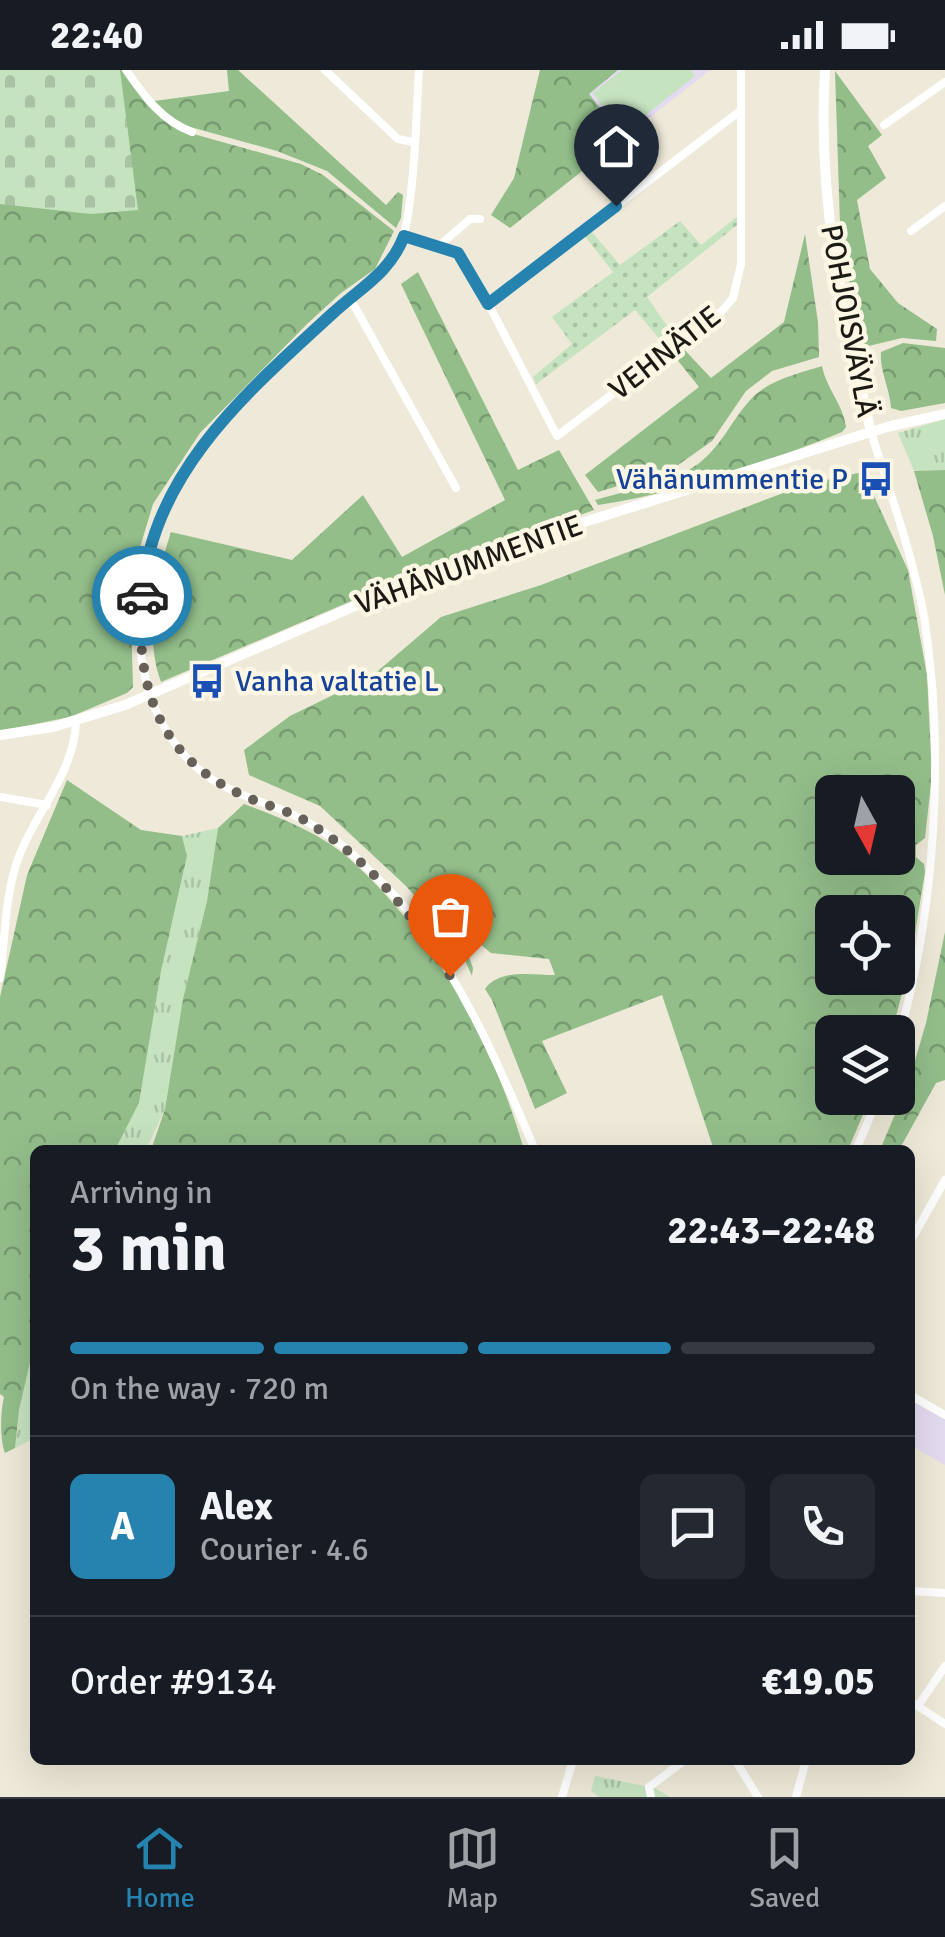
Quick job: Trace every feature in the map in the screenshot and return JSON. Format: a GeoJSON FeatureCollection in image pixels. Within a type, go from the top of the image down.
{"type":"FeatureCollection","features":[{"type":"Feature","properties":{"kind":"main road","name":"POHJOISVÄYLÄ"},"geometry":{"type":"LineString","coordinates":[[825,70],[828,226],[839,299],[871,432]]}},
{"type":"Feature","properties":{"kind":"main road","name":"VÄHÄNUMMENTIE"},"geometry":{"type":"LineString","coordinates":[[0,735],[76,722],[418,579],[558,530],[871,432],[945,414]]}},
{"type":"Feature","properties":{"kind":"street"},"geometry":{"type":"LineString","coordinates":[[126,70],[162,114],[174,125],[192,132]]}},
{"type":"Feature","properties":{"kind":"street"},"geometry":{"type":"LineString","coordinates":[[325,70],[398,140],[413,142]]}},
{"type":"Feature","properties":{"kind":"street"},"geometry":{"type":"LineString","coordinates":[[420,70],[404,236],[396,256],[382,274],[348,300],[209,436],[179,476],[150,542],[140,645],[148,695],[182,752],[210,778],[302,819],[356,857],[416,920],[467,1003],[533,1145]]}},
{"type":"Feature","properties":{"kind":"street","name":"VEHNÄTIE"},"geometry":{"type":"LineString","coordinates":[[488,304],[556,436],[722,311],[732,298],[741,264],[740,70]]}},
{"type":"Feature","properties":{"kind":"street"},"geometry":{"type":"LineString","coordinates":[[884,125],[945,82]]}},
{"type":"Feature","properties":{"kind":"street"},"geometry":{"type":"LineString","coordinates":[[404,236],[458,253],[488,304],[740,110]]}},
{"type":"Feature","properties":{"kind":"street"},"geometry":{"type":"LineString","coordinates":[[911,231],[945,206]]}},
{"type":"Feature","properties":{"kind":"street"},"geometry":{"type":"LineString","coordinates":[[440,246],[470,219],[480,219]]}},
{"type":"Feature","properties":{"kind":"street"},"geometry":{"type":"LineString","coordinates":[[348,300],[456,488]]}},
{"type":"Feature","properties":{"kind":"street","name":"POHJOISVÄYLÄ"},"geometry":{"type":"LineString","coordinates":[[871,432],[910,556],[932,675],[936,804],[931,880],[924,934],[904,1015]]}},
{"type":"Feature","properties":{"kind":"street"},"geometry":{"type":"LineString","coordinates":[[0,978],[18,858],[62,776],[74,742],[76,722]]}},
{"type":"Feature","properties":{"kind":"street"},"geometry":{"type":"LineString","coordinates":[[0,798],[47,805]]}},
{"type":"Feature","properties":{"kind":"street"},"geometry":{"type":"LineString","coordinates":[[858,1145],[871,1115]]}},
{"type":"Feature","properties":{"kind":"street"},"geometry":{"type":"LineString","coordinates":[[915,1233],[945,1180]]}},
{"type":"Feature","properties":{"kind":"street"},"geometry":{"type":"LineString","coordinates":[[915,1398],[945,1415]]}},
{"type":"Feature","properties":{"kind":"street"},"geometry":{"type":"LineString","coordinates":[[915,1590],[945,1593]]}},
{"type":"Feature","properties":{"kind":"street"},"geometry":{"type":"LineString","coordinates":[[945,1666],[917,1701],[945,1724]]}},
{"type":"Feature","properties":{"kind":"street"},"geometry":{"type":"LineString","coordinates":[[562,1797],[572,1765]]}},
{"type":"Feature","properties":{"kind":"street"},"geometry":{"type":"LineString","coordinates":[[651,1797],[649,1788],[678,1765]]}},
{"type":"Feature","properties":{"kind":"street"},"geometry":{"type":"LineString","coordinates":[[738,1765],[758,1797]]}},
{"type":"Feature","properties":{"kind":"street"},"geometry":{"type":"LineString","coordinates":[[796,1797],[805,1765]]}},
{"type":"Feature","properties":{"kind":"shaded area"},"geometry":{"type":"Polygon","coordinates":[[[618,70],[710,70],[624,138],[589,94],[618,70]]]}},
{"type":"Feature","properties":{"kind":"shaded area"},"geometry":{"type":"Polygon","coordinates":[[[915,1403],[945,1419],[945,1465],[915,1448],[915,1403]]]}},
{"type":"Feature","properties":{"kind":"green space"},"geometry":{"type":"Polygon","coordinates":[[[0,70],[126,70],[150,103],[190,133],[301,164],[323,175],[394,231],[375,269],[307,324],[200,433],[153,504],[130,581],[133,687],[70,717],[0,731],[0,70]]]}},
{"type":"Feature","properties":{"kind":"green space"},"geometry":{"type":"Polygon","coordinates":[[[0,70],[120,70],[138,210],[91,214],[0,204],[0,70]]]}},
{"type":"Feature","properties":{"kind":"green space"},"geometry":{"type":"Polygon","coordinates":[[[227,70],[238,70],[386,205],[398,192],[403,195],[396,228],[327,171],[277,151],[176,123],[154,101],[229,91],[227,70]]]}},
{"type":"Feature","properties":{"kind":"green space"},"geometry":{"type":"Polygon","coordinates":[[[540,70],[618,70],[589,94],[624,138],[510,228],[491,215],[514,178],[540,70]]]}},
{"type":"Feature","properties":{"kind":"green space"},"geometry":{"type":"Polygon","coordinates":[[[622,70],[691,70],[695,76],[624,132],[593,93],[622,70]]]}},
{"type":"Feature","properties":{"kind":"green space"},"geometry":{"type":"Polygon","coordinates":[[[835,71],[882,135],[868,146],[886,178],[857,200],[870,269],[898,303],[937,329],[936,341],[902,338],[860,348],[840,224],[835,71]]]}},
{"type":"Feature","properties":{"kind":"green space"},"geometry":{"type":"Polygon","coordinates":[[[738,216],[737,225],[647,297],[679,343],[669,350],[635,310],[536,384],[533,377],[572,344],[552,317],[613,272],[584,235],[590,230],[620,265],[680,221],[701,245],[738,216]]]}},
{"type":"Feature","properties":{"kind":"green space"},"geometry":{"type":"Polygon","coordinates":[[[805,234],[819,357],[772,371],[746,391],[712,441],[671,470],[598,492],[585,475],[699,387],[671,352],[680,345],[711,378],[784,322],[805,234]]]}},
{"type":"Feature","properties":{"kind":"green space"},"geometry":{"type":"Polygon","coordinates":[[[418,272],[518,470],[559,450],[594,510],[389,585],[161,682],[153,645],[154,607],[171,532],[292,560],[363,495],[402,557],[505,500],[401,284],[418,272]]]}},
{"type":"Feature","properties":{"kind":"green space"},"geometry":{"type":"Polygon","coordinates":[[[903,343],[945,348],[945,403],[901,411],[891,408],[881,352],[903,343]]]}},
{"type":"Feature","properties":{"kind":"green space"},"geometry":{"type":"Polygon","coordinates":[[[822,366],[844,419],[846,427],[842,432],[721,476],[598,505],[595,500],[687,471],[714,449],[759,391],[822,366]]]}},
{"type":"Feature","properties":{"kind":"green space"},"geometry":{"type":"Polygon","coordinates":[[[945,419],[945,470],[914,471],[898,433],[945,419]]]}},
{"type":"Feature","properties":{"kind":"green space"},"geometry":{"type":"Polygon","coordinates":[[[945,470],[945,595],[914,471],[945,470]]]}},
{"type":"Feature","properties":{"kind":"green space"},"geometry":{"type":"Polygon","coordinates":[[[863,472],[908,570],[927,675],[932,775],[925,838],[916,845],[916,857],[924,864],[925,872],[915,933],[915,895],[815,895],[815,995],[902,995],[896,1015],[815,1015],[815,1115],[863,1115],[850,1145],[712,1145],[662,995],[542,1041],[567,1093],[535,1109],[485,989],[508,975],[555,975],[549,959],[491,953],[481,945],[466,949],[472,976],[459,947],[406,886],[320,806],[249,775],[244,750],[290,716],[372,676],[441,617],[541,585],[807,484],[863,472]]]}},
{"type":"Feature","properties":{"kind":"green space"},"geometry":{"type":"Polygon","coordinates":[[[67,780],[141,830],[182,836],[187,856],[161,971],[139,1103],[118,1145],[30,1145],[30,1363],[15,1448],[5,1453],[1,1426],[4,1397],[0,1394],[0,997],[27,875],[67,780]]]}},
{"type":"Feature","properties":{"kind":"green space"},"geometry":{"type":"Polygon","coordinates":[[[244,804],[329,843],[383,892],[458,994],[496,1071],[522,1145],[153,1145],[165,1109],[218,828],[244,804]]]}},
{"type":"Feature","properties":{"kind":"green space"},"geometry":{"type":"Polygon","coordinates":[[[218,828],[165,1109],[148,1145],[118,1145],[139,1103],[161,971],[187,856],[182,836],[218,828]]]}},
{"type":"Feature","properties":{"kind":"green space"},"geometry":{"type":"Polygon","coordinates":[[[945,932],[945,1080],[936,1083],[902,1145],[882,1145],[895,1115],[915,1115],[915,1061],[945,932]]]}},
{"type":"Feature","properties":{"kind":"green space"},"geometry":{"type":"Polygon","coordinates":[[[30,1363],[30,1440],[15,1448],[30,1363]]]}},
{"type":"Feature","properties":{"kind":"green space"},"geometry":{"type":"Polygon","coordinates":[[[595,1776],[655,1788],[670,1797],[599,1797],[591,1791],[595,1776]]]}},
{"type":"Feature","properties":{"kind":"way so far"},"geometry":{"type":"LineString","coordinates":[[142,596],[143,678],[152,704],[182,752],[210,778],[302,819],[356,857],[416,920],[450,976]]}},
{"type":"Feature","properties":{"kind":"place","name":"Vähänummentie P"},"geometry":{"type":"Point","coordinates":[876,479]}},
{"type":"Feature","properties":{"kind":"place","name":"Vanha valtatie L"},"geometry":{"type":"Point","coordinates":[207,681]}},
{"type":"Feature","properties":{"kind":"route"},"geometry":{"type":"LineString","coordinates":[[142,596],[150,542],[189,462],[209,436],[285,359],[382,274],[396,256],[404,236],[458,253],[488,304],[616,206]]}}]}
